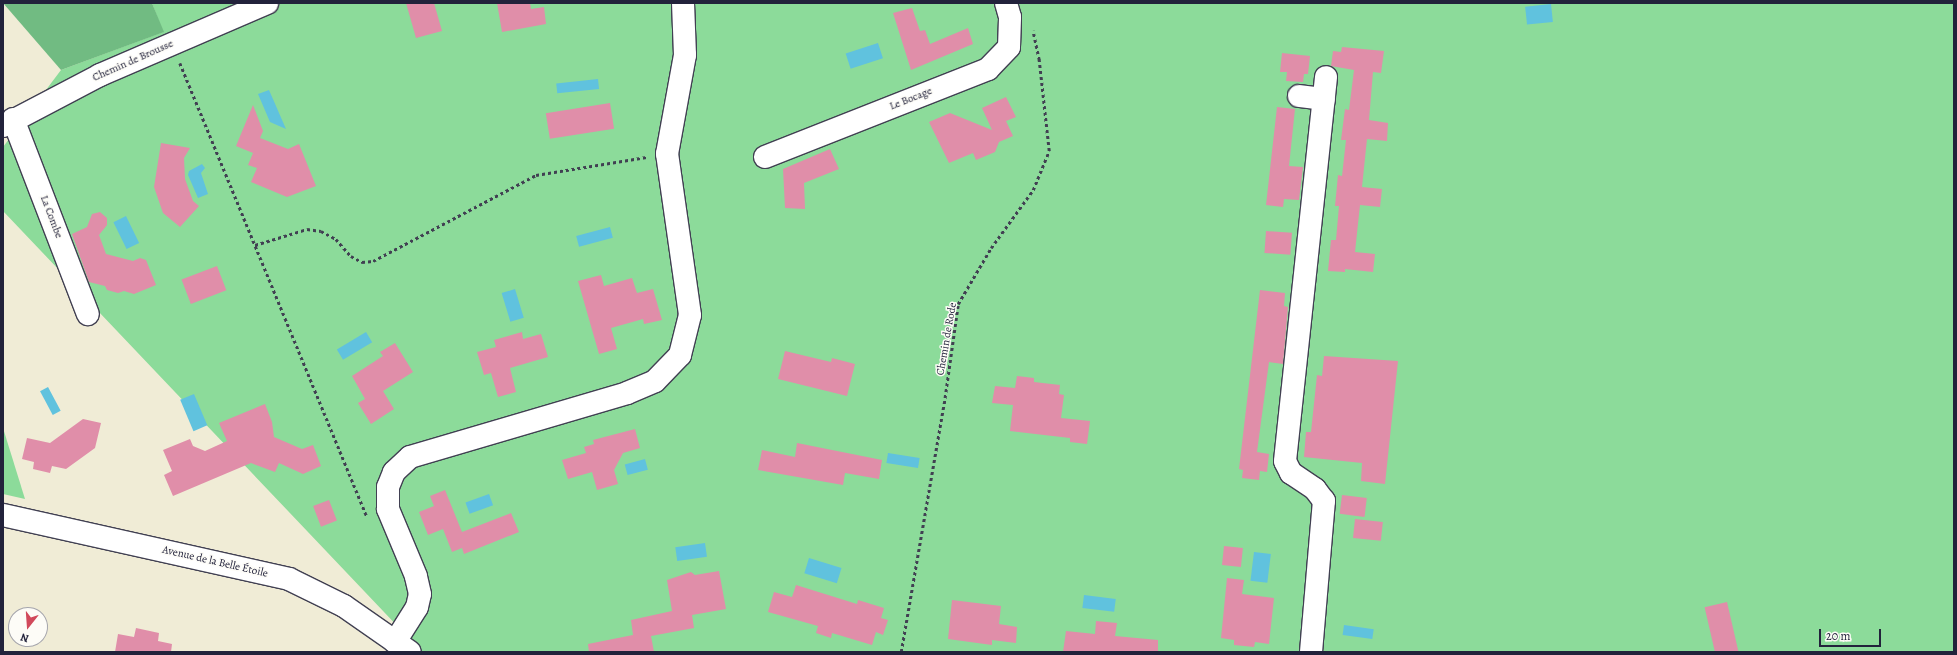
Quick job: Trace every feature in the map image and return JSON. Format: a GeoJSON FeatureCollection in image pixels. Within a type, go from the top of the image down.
{"type":"FeatureCollection","features":[{"type":"Feature","properties":{"kind":"street","name":"Chemin de Brousse"},"geometry":{"type":"LineString","coordinates":[[8,123],[100,75],[267,3]]}},
{"type":"Feature","properties":{"kind":"street"},"geometry":{"type":"LineString","coordinates":[[402,647],[420,594],[416,576],[388,509],[388,487],[394,472],[410,457],[627,393],[655,381],[680,355],[690,315],[667,154],[685,55],[684,3]]}},
{"type":"Feature","properties":{"kind":"street","name":"Le Bocage"},"geometry":{"type":"LineString","coordinates":[[765,157],[988,69],[1009,47],[1010,17],[1006,3]]}},
{"type":"Feature","properties":{"kind":"street"},"geometry":{"type":"LineString","coordinates":[[1311,652],[1324,501],[1315,489],[1291,473],[1285,461],[1326,77]]}},
{"type":"Feature","properties":{"kind":"street"},"geometry":{"type":"LineString","coordinates":[[1299,96],[1324,99]]}},
{"type":"Feature","properties":{"kind":"street","name":"La Combe"},"geometry":{"type":"LineString","coordinates":[[8,123],[88,314]]}},
{"type":"Feature","properties":{"kind":"street","name":"Avenue de la Belle Étoile"},"geometry":{"type":"LineString","coordinates":[[3,515],[289,579],[344,606],[402,647]]}},
{"type":"Feature","properties":{"kind":"path","name":"Chemin de Rode"},"geometry":{"type":"LineString","coordinates":[[901,652],[944,404],[958,304],[990,248],[1033,190],[1049,151],[1039,60],[1031,24]]}},
{"type":"Feature","properties":{"kind":"path"},"geometry":{"type":"LineString","coordinates":[[173,44],[254,245],[368,519]]}},
{"type":"Feature","properties":{"kind":"path"},"geometry":{"type":"LineString","coordinates":[[254,245],[307,229],[321,231],[336,240],[351,256],[362,262],[373,261],[536,175],[667,154]]}},
{"type":"Feature","properties":{"kind":"green space"},"geometry":{"type":"Polygon","coordinates":[[[3,3],[152,3],[164,32],[61,70],[3,3]]]}},
{"type":"Feature","properties":{"kind":"green space"},"geometry":{"type":"Polygon","coordinates":[[[152,3],[1954,3],[1954,652],[422,652],[3,211],[3,147],[61,70],[163,32],[152,3]]]}},
{"type":"Feature","properties":{"kind":"green space"},"geometry":{"type":"Polygon","coordinates":[[[3,428],[25,499],[3,494],[3,428]]]}},
{"type":"Feature","properties":{"kind":"water"},"geometry":{"type":"Polygon","coordinates":[[[1551,4],[1553,22],[1527,25],[1525,7],[1551,4]]]}},
{"type":"Feature","properties":{"kind":"water"},"geometry":{"type":"Polygon","coordinates":[[[878,43],[883,58],[851,69],[846,54],[878,43]]]}},
{"type":"Feature","properties":{"kind":"water"},"geometry":{"type":"Polygon","coordinates":[[[598,79],[599,89],[557,93],[556,83],[598,79]]]}},
{"type":"Feature","properties":{"kind":"water"},"geometry":{"type":"Polygon","coordinates":[[[269,90],[286,129],[270,122],[258,94],[269,90]]]}},
{"type":"Feature","properties":{"kind":"water"},"geometry":{"type":"Polygon","coordinates":[[[202,164],[205,168],[201,173],[208,194],[198,198],[188,175],[189,171],[202,164]]]}},
{"type":"Feature","properties":{"kind":"water"},"geometry":{"type":"Polygon","coordinates":[[[126,216],[139,243],[127,249],[113,222],[126,216]]]}},
{"type":"Feature","properties":{"kind":"water"},"geometry":{"type":"Polygon","coordinates":[[[610,227],[613,238],[579,247],[576,236],[610,227]]]}},
{"type":"Feature","properties":{"kind":"water"},"geometry":{"type":"Polygon","coordinates":[[[515,289],[524,318],[510,322],[502,293],[515,289]]]}},
{"type":"Feature","properties":{"kind":"water"},"geometry":{"type":"Polygon","coordinates":[[[366,332],[372,342],[343,360],[337,350],[366,332]]]}},
{"type":"Feature","properties":{"kind":"water"},"geometry":{"type":"Polygon","coordinates":[[[48,387],[61,411],[53,415],[40,391],[48,387]]]}},
{"type":"Feature","properties":{"kind":"water"},"geometry":{"type":"Polygon","coordinates":[[[194,394],[207,425],[193,431],[180,400],[194,394]]]}},
{"type":"Feature","properties":{"kind":"water"},"geometry":{"type":"Polygon","coordinates":[[[888,453],[920,458],[918,468],[886,463],[888,453]]]}},
{"type":"Feature","properties":{"kind":"water"},"geometry":{"type":"Polygon","coordinates":[[[645,459],[648,470],[628,475],[625,464],[645,459]]]}},
{"type":"Feature","properties":{"kind":"water"},"geometry":{"type":"Polygon","coordinates":[[[489,494],[493,505],[470,514],[466,503],[489,494]]]}},
{"type":"Feature","properties":{"kind":"water"},"geometry":{"type":"Polygon","coordinates":[[[705,543],[707,557],[677,561],[675,547],[705,543]]]}},
{"type":"Feature","properties":{"kind":"water"},"geometry":{"type":"Polygon","coordinates":[[[1254,552],[1271,554],[1267,583],[1250,581],[1254,552]]]}},
{"type":"Feature","properties":{"kind":"water"},"geometry":{"type":"Polygon","coordinates":[[[809,558],[842,568],[837,583],[804,573],[809,558]]]}},
{"type":"Feature","properties":{"kind":"water"},"geometry":{"type":"Polygon","coordinates":[[[1084,595],[1116,599],[1114,612],[1082,608],[1084,595]]]}},
{"type":"Feature","properties":{"kind":"water"},"geometry":{"type":"Polygon","coordinates":[[[1344,625],[1374,629],[1372,639],[1343,635],[1344,625]]]}},
{"type":"Feature","properties":{"kind":"building"},"geometry":{"type":"Polygon","coordinates":[[[406,3],[434,3],[442,31],[416,38],[406,3]]]}},
{"type":"Feature","properties":{"kind":"building"},"geometry":{"type":"Polygon","coordinates":[[[497,3],[530,3],[531,9],[544,7],[546,24],[502,32],[497,3]]]}},
{"type":"Feature","properties":{"kind":"building"},"geometry":{"type":"Polygon","coordinates":[[[912,8],[920,31],[925,30],[930,44],[968,28],[973,44],[911,70],[893,13],[912,8]]]}},
{"type":"Feature","properties":{"kind":"building"},"geometry":{"type":"Polygon","coordinates":[[[1342,47],[1384,51],[1381,73],[1373,72],[1369,120],[1388,123],[1387,141],[1367,139],[1362,187],[1382,189],[1380,207],[1360,205],[1355,252],[1375,254],[1373,272],[1345,269],[1345,272],[1328,271],[1331,240],[1336,240],[1339,206],[1335,206],[1338,175],[1342,176],[1346,140],[1341,140],[1345,109],[1349,110],[1354,70],[1331,66],[1333,51],[1341,52],[1342,47]]]}},
{"type":"Feature","properties":{"kind":"building"},"geometry":{"type":"Polygon","coordinates":[[[1282,53],[1310,56],[1308,74],[1304,74],[1303,82],[1286,81],[1287,72],[1280,72],[1282,53]]]}},
{"type":"Feature","properties":{"kind":"building"},"geometry":{"type":"Polygon","coordinates":[[[1006,97],[1016,117],[1006,121],[1013,136],[999,142],[995,152],[976,160],[973,153],[949,163],[929,122],[950,113],[992,130],[982,108],[1006,97]]]}},
{"type":"Feature","properties":{"kind":"building"},"geometry":{"type":"Polygon","coordinates":[[[610,103],[614,129],[550,139],[546,113],[610,103]]]}},
{"type":"Feature","properties":{"kind":"building"},"geometry":{"type":"Polygon","coordinates":[[[253,105],[263,131],[260,138],[288,149],[299,144],[316,186],[287,197],[251,182],[257,168],[248,165],[253,153],[236,146],[253,105]]]}},
{"type":"Feature","properties":{"kind":"building"},"geometry":{"type":"Polygon","coordinates":[[[1277,107],[1295,109],[1289,166],[1303,167],[1299,200],[1284,199],[1283,207],[1266,205],[1277,107]]]}},
{"type":"Feature","properties":{"kind":"building"},"geometry":{"type":"Polygon","coordinates":[[[161,143],[190,148],[184,158],[185,179],[193,201],[199,206],[180,227],[163,213],[154,187],[161,143]]]}},
{"type":"Feature","properties":{"kind":"building"},"geometry":{"type":"Polygon","coordinates":[[[830,149],[839,169],[804,183],[805,209],[785,208],[783,169],[830,149]]]}},
{"type":"Feature","properties":{"kind":"building"},"geometry":{"type":"Polygon","coordinates":[[[100,212],[107,218],[107,225],[99,235],[106,254],[133,261],[140,258],[146,260],[156,285],[134,294],[124,291],[118,293],[107,290],[105,286],[89,282],[72,234],[87,227],[92,214],[100,212]]]}},
{"type":"Feature","properties":{"kind":"building"},"geometry":{"type":"Polygon","coordinates":[[[1266,231],[1292,233],[1290,255],[1264,253],[1266,231]]]}},
{"type":"Feature","properties":{"kind":"building"},"geometry":{"type":"Polygon","coordinates":[[[217,266],[226,290],[191,304],[182,280],[217,266]]]}},
{"type":"Feature","properties":{"kind":"building"},"geometry":{"type":"Polygon","coordinates":[[[601,275],[604,286],[632,278],[637,293],[653,289],[662,320],[644,324],[643,319],[611,328],[617,349],[599,354],[578,281],[601,275]]]}},
{"type":"Feature","properties":{"kind":"building"},"geometry":{"type":"Polygon","coordinates":[[[1260,290],[1285,293],[1284,306],[1288,307],[1283,364],[1269,362],[1257,452],[1269,454],[1267,472],[1260,471],[1259,480],[1242,478],[1243,470],[1239,469],[1260,290]]]}},
{"type":"Feature","properties":{"kind":"building"},"geometry":{"type":"Polygon","coordinates":[[[522,332],[523,339],[541,334],[548,357],[510,368],[516,392],[498,397],[491,373],[484,375],[477,352],[496,347],[494,340],[522,332]]]}},
{"type":"Feature","properties":{"kind":"building"},"geometry":{"type":"Polygon","coordinates":[[[395,343],[413,372],[383,391],[394,409],[371,424],[358,403],[365,399],[352,376],[383,356],[380,352],[395,343]]]}},
{"type":"Feature","properties":{"kind":"building"},"geometry":{"type":"Polygon","coordinates":[[[785,351],[831,362],[832,358],[855,364],[847,396],[778,379],[785,351]]]}},
{"type":"Feature","properties":{"kind":"building"},"geometry":{"type":"Polygon","coordinates":[[[1324,356],[1398,361],[1385,484],[1361,481],[1362,463],[1304,457],[1306,432],[1311,432],[1317,375],[1322,376],[1324,356]]]}},
{"type":"Feature","properties":{"kind":"building"},"geometry":{"type":"Polygon","coordinates":[[[1017,376],[1034,378],[1034,382],[1060,385],[1059,394],[1064,395],[1061,418],[1090,421],[1087,444],[1070,442],[1070,438],[1010,431],[1013,405],[992,403],[995,386],[1015,388],[1017,376]]]}},
{"type":"Feature","properties":{"kind":"building"},"geometry":{"type":"Polygon","coordinates":[[[265,404],[272,422],[274,437],[302,449],[313,445],[321,466],[303,474],[279,463],[275,472],[251,463],[173,496],[164,475],[172,471],[163,450],[190,439],[193,446],[205,451],[227,441],[219,423],[265,404]]]}},
{"type":"Feature","properties":{"kind":"building"},"geometry":{"type":"Polygon","coordinates":[[[83,419],[101,423],[95,448],[66,469],[52,466],[50,473],[33,469],[34,462],[22,459],[27,438],[50,443],[83,419]]]}},
{"type":"Feature","properties":{"kind":"building"},"geometry":{"type":"Polygon","coordinates":[[[635,429],[640,448],[623,453],[614,470],[618,484],[597,490],[592,472],[568,479],[562,460],[586,453],[584,447],[594,444],[593,440],[635,429]]]}},
{"type":"Feature","properties":{"kind":"building"},"geometry":{"type":"Polygon","coordinates":[[[797,443],[882,460],[879,479],[845,473],[843,485],[758,470],[762,450],[795,457],[797,443]]]}},
{"type":"Feature","properties":{"kind":"building"},"geometry":{"type":"Polygon","coordinates":[[[445,490],[462,532],[511,513],[519,532],[464,554],[462,548],[452,552],[443,529],[428,535],[419,512],[434,506],[430,496],[445,490]]]}},
{"type":"Feature","properties":{"kind":"building"},"geometry":{"type":"Polygon","coordinates":[[[1342,495],[1367,498],[1364,517],[1340,514],[1342,495]]]}},
{"type":"Feature","properties":{"kind":"building"},"geometry":{"type":"Polygon","coordinates":[[[329,500],[337,521],[321,527],[313,506],[329,500]]]}},
{"type":"Feature","properties":{"kind":"building"},"geometry":{"type":"Polygon","coordinates":[[[1355,519],[1383,522],[1381,541],[1353,538],[1355,519]]]}},
{"type":"Feature","properties":{"kind":"building"},"geometry":{"type":"Polygon","coordinates":[[[1224,546],[1243,548],[1241,567],[1222,565],[1224,546]]]}},
{"type":"Feature","properties":{"kind":"building"},"geometry":{"type":"Polygon","coordinates":[[[719,571],[726,609],[692,615],[694,628],[651,636],[654,652],[589,652],[588,644],[633,635],[631,620],[672,611],[667,580],[691,572],[695,575],[719,571]]]}},
{"type":"Feature","properties":{"kind":"building"},"geometry":{"type":"Polygon","coordinates":[[[1227,578],[1244,580],[1242,594],[1274,598],[1269,644],[1255,642],[1254,647],[1234,645],[1234,640],[1221,638],[1227,578]]]}},
{"type":"Feature","properties":{"kind":"building"},"geometry":{"type":"Polygon","coordinates":[[[796,585],[857,604],[858,600],[884,608],[881,618],[888,620],[883,635],[876,632],[872,645],[832,633],[831,638],[816,633],[818,626],[768,612],[774,592],[792,597],[796,585]]]}},
{"type":"Feature","properties":{"kind":"building"},"geometry":{"type":"Polygon","coordinates":[[[952,600],[1001,606],[999,624],[1017,627],[1016,643],[992,640],[992,645],[948,639],[952,600]]]}},
{"type":"Feature","properties":{"kind":"building"},"geometry":{"type":"Polygon","coordinates":[[[1727,602],[1738,652],[1715,652],[1705,607],[1727,602]]]}},
{"type":"Feature","properties":{"kind":"building"},"geometry":{"type":"Polygon","coordinates":[[[1096,621],[1117,623],[1115,636],[1158,640],[1158,652],[1063,652],[1066,631],[1095,634],[1096,621]]]}},
{"type":"Feature","properties":{"kind":"building"},"geometry":{"type":"Polygon","coordinates":[[[136,628],[159,633],[158,641],[172,644],[171,652],[115,652],[118,634],[134,637],[136,628]]]}}]}
